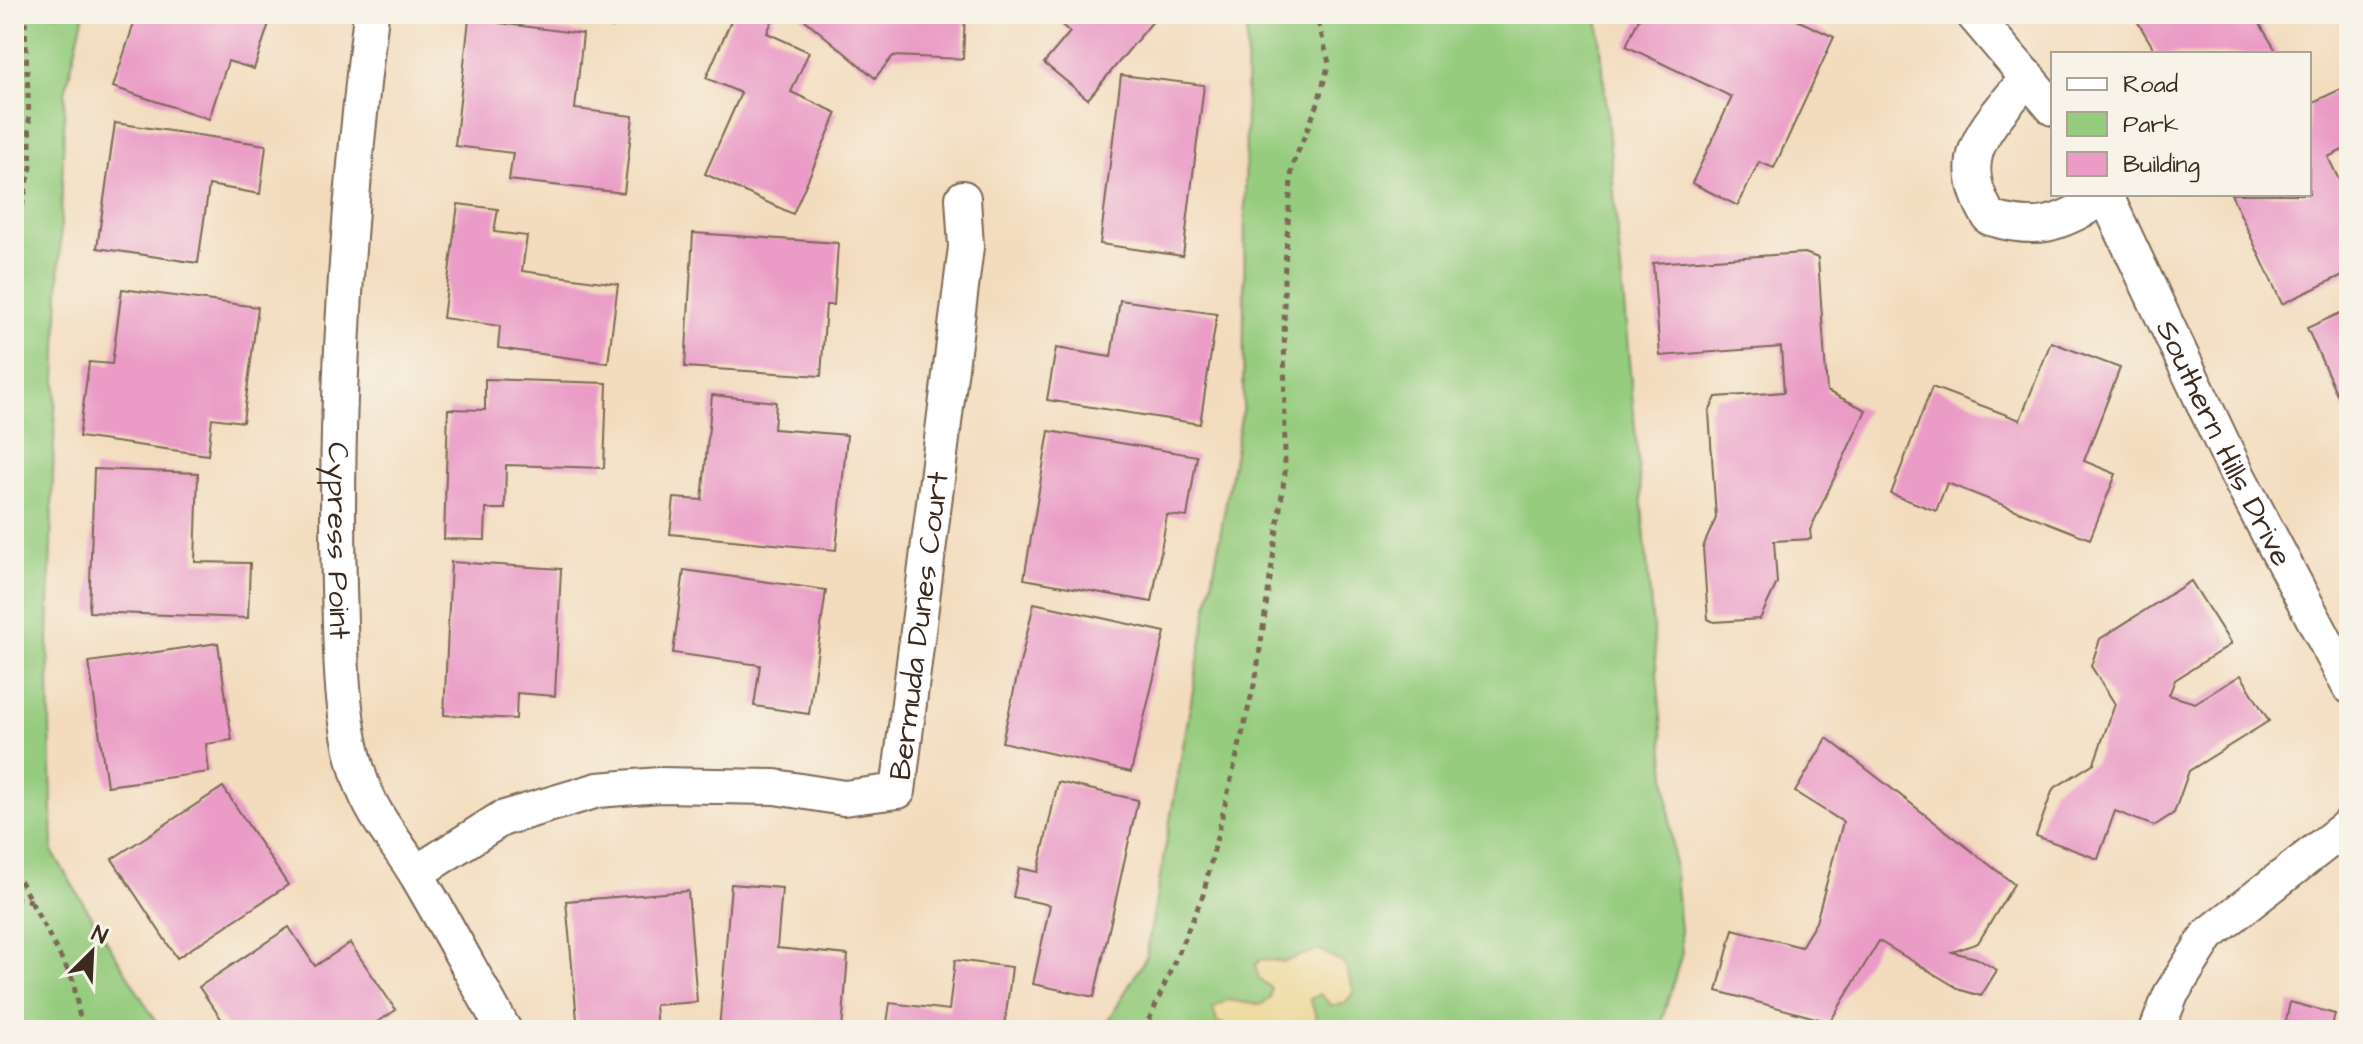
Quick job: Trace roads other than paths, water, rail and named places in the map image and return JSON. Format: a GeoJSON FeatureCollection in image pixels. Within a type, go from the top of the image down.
{"type":"FeatureCollection","features":[{"type":"Feature","properties":{"kind":"street","name":"Cypress Point"},"geometry":{"type":"LineString","coordinates":[[371,14],[353,157],[336,498],[341,657],[360,778],[383,831],[416,873],[504,1030]]}},
{"type":"Feature","properties":{"kind":"street"},"geometry":{"type":"LineString","coordinates":[[1973,14],[2051,106]]}},
{"type":"Feature","properties":{"kind":"street","name":"Southern Hills Drive"},"geometry":{"type":"LineString","coordinates":[[2028,77],[1981,135],[1972,163],[1974,193],[1990,218],[2012,224],[2051,226],[2105,196],[2236,472],[2349,686]]}},
{"type":"Feature","properties":{"kind":"street","name":"Bermuda Dunes Court"},"geometry":{"type":"LineString","coordinates":[[416,873],[501,819],[598,790],[659,785],[775,787],[844,798],[898,791],[966,247],[963,198]]}},
{"type":"Feature","properties":{"kind":"street"},"geometry":{"type":"LineString","coordinates":[[2157,1030],[2171,994],[2208,935],[2349,825]]}}]}
